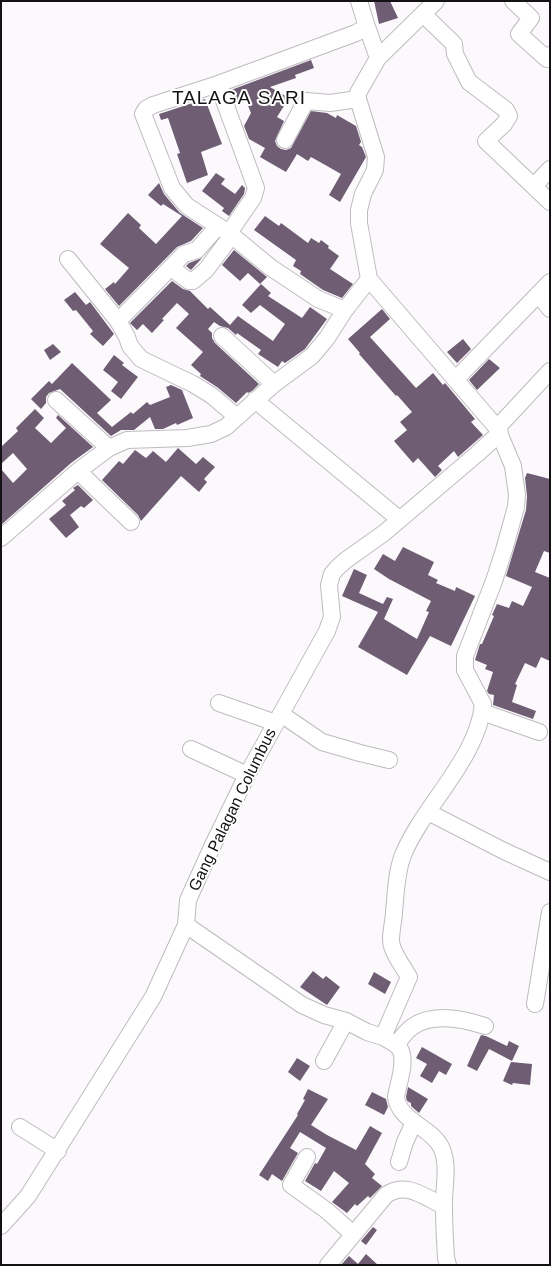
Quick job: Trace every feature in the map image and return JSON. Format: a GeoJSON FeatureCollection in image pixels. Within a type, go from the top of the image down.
{"type":"FeatureCollection","features":[{"type":"Feature","properties":{"kind":"street"},"geometry":{"type":"LineString","coordinates":[[359,1],[378,58]]}},
{"type":"Feature","properties":{"kind":"street"},"geometry":{"type":"LineString","coordinates":[[389,1041],[408,977],[391,946],[396,882],[403,855],[473,738],[482,712],[483,704],[479,694],[465,670],[465,656],[504,550],[517,494],[513,466],[498,431],[370,279],[359,223],[359,210],[363,194],[375,170],[376,157],[358,99],[360,87],[378,58],[436,1]]}},
{"type":"Feature","properties":{"kind":"street"},"geometry":{"type":"LineString","coordinates":[[513,1],[531,18],[519,34],[546,59],[550,55]]}},
{"type":"Feature","properties":{"kind":"street"},"geometry":{"type":"LineString","coordinates":[[423,14],[454,44],[455,54],[469,82],[506,110],[509,116],[504,124],[486,141],[550,202]]}},
{"type":"Feature","properties":{"kind":"street"},"geometry":{"type":"LineString","coordinates":[[345,310],[318,299],[270,267],[226,231],[187,206],[172,188],[144,114],[146,109],[153,104],[218,84],[356,34],[366,24]]}},
{"type":"Feature","properties":{"kind":"street"},"geometry":{"type":"LineString","coordinates":[[171,268],[189,281],[193,281],[206,270],[226,231],[253,198],[256,188],[218,84]]}},
{"type":"Feature","properties":{"kind":"street"},"geometry":{"type":"LineString","coordinates":[[285,140],[307,101],[330,103],[358,99]]}},
{"type":"Feature","properties":{"kind":"street"},"geometry":{"type":"LineString","coordinates":[[534,186],[550,169]]}},
{"type":"Feature","properties":{"kind":"street"},"geometry":{"type":"LineString","coordinates":[[118,321],[184,254],[197,250],[226,231]]}},
{"type":"Feature","properties":{"kind":"street"},"geometry":{"type":"LineString","coordinates":[[68,259],[118,321],[130,346],[141,359],[193,384],[211,395],[238,418]]}},
{"type":"Feature","properties":{"kind":"street"},"geometry":{"type":"LineString","coordinates":[[1,538],[78,471],[109,448],[127,440],[187,438],[211,434],[226,427],[274,384],[312,356],[370,279]]}},
{"type":"Feature","properties":{"kind":"street"},"geometry":{"type":"LineString","coordinates":[[456,379],[550,282]]}},
{"type":"Feature","properties":{"kind":"street"},"geometry":{"type":"LineString","coordinates":[[538,294],[550,309]]}},
{"type":"Feature","properties":{"kind":"street"},"geometry":{"type":"LineString","coordinates":[[222,336],[274,384]]}},
{"type":"Feature","properties":{"kind":"street","name":"Gang Palagan Columbus"},"geometry":{"type":"LineString","coordinates":[[1,1226],[28,1196],[58,1151],[153,997],[186,925],[188,900],[246,775],[327,631],[332,617],[329,593],[332,574],[346,560],[372,542],[477,454],[550,371]]}},
{"type":"Feature","properties":{"kind":"street"},"geometry":{"type":"LineString","coordinates":[[56,400],[109,448]]}},
{"type":"Feature","properties":{"kind":"street"},"geometry":{"type":"LineString","coordinates":[[255,400],[399,519]]}},
{"type":"Feature","properties":{"kind":"street"},"geometry":{"type":"LineString","coordinates":[[78,471],[131,522]]}},
{"type":"Feature","properties":{"kind":"street"},"geometry":{"type":"LineString","coordinates":[[219,703],[278,718],[322,742],[360,754],[389,760]]}},
{"type":"Feature","properties":{"kind":"street"},"geometry":{"type":"LineString","coordinates":[[482,712],[539,732]]}},
{"type":"Feature","properties":{"kind":"street"},"geometry":{"type":"LineString","coordinates":[[191,749],[246,775]]}},
{"type":"Feature","properties":{"kind":"street"},"geometry":{"type":"LineString","coordinates":[[428,812],[550,872]]}},
{"type":"Feature","properties":{"kind":"street"},"geometry":{"type":"LineString","coordinates":[[535,1004],[550,912]]}},
{"type":"Feature","properties":{"kind":"street"},"geometry":{"type":"LineString","coordinates":[[186,925],[302,1005],[324,1015],[346,1021],[400,1048],[402,1056],[396,1102],[401,1110],[434,1138],[441,1147],[446,1162],[444,1206],[448,1265]]}},
{"type":"Feature","properties":{"kind":"street"},"geometry":{"type":"LineString","coordinates":[[389,1041],[421,1022],[444,1018],[465,1020],[485,1026]]}},
{"type":"Feature","properties":{"kind":"street"},"geometry":{"type":"LineString","coordinates":[[324,1061],[346,1021]]}},
{"type":"Feature","properties":{"kind":"street"},"geometry":{"type":"LineString","coordinates":[[399,1162],[414,1122]]}},
{"type":"Feature","properties":{"kind":"street"},"geometry":{"type":"LineString","coordinates":[[20,1128],[58,1151]]}},
{"type":"Feature","properties":{"kind":"street"},"geometry":{"type":"LineString","coordinates":[[307,1157],[292,1185],[326,1210],[353,1234]]}},
{"type":"Feature","properties":{"kind":"street"},"geometry":{"type":"LineString","coordinates":[[328,1265],[386,1195],[394,1189],[406,1188],[444,1206]]}},
{"type":"Feature","properties":{"kind":"building"},"geometry":{"type":"Polygon","coordinates":[[[374,1],[390,1],[398,18],[379,24],[374,1]]]}},
{"type":"Feature","properties":{"kind":"building"},"geometry":{"type":"Polygon","coordinates":[[[311,60],[314,68],[295,75],[296,78],[270,87],[289,98],[277,117],[284,121],[275,141],[281,149],[291,148],[311,111],[327,113],[336,118],[337,115],[356,126],[361,142],[359,145],[362,147],[366,157],[340,202],[329,195],[341,174],[311,157],[308,161],[297,154],[286,172],[260,157],[265,148],[249,139],[244,126],[251,113],[246,101],[236,105],[231,90],[311,60]]]}},
{"type":"Feature","properties":{"kind":"building"},"geometry":{"type":"Polygon","coordinates":[[[205,99],[222,144],[201,152],[208,175],[187,183],[177,154],[180,153],[168,118],[161,120],[159,114],[205,99]]]}},
{"type":"Feature","properties":{"kind":"building"},"geometry":{"type":"Polygon","coordinates":[[[216,173],[225,179],[221,184],[235,194],[242,185],[245,188],[244,194],[229,216],[222,211],[224,208],[202,191],[216,173]]]}},
{"type":"Feature","properties":{"kind":"building"},"geometry":{"type":"Polygon","coordinates":[[[159,183],[164,194],[180,213],[203,228],[191,241],[177,247],[119,306],[105,289],[114,282],[115,284],[129,268],[100,244],[128,213],[141,225],[139,228],[156,244],[182,216],[163,204],[161,206],[148,195],[159,183]]]}},
{"type":"Feature","properties":{"kind":"building"},"geometry":{"type":"Polygon","coordinates":[[[265,216],[279,226],[281,223],[308,243],[311,238],[319,243],[321,240],[339,256],[330,269],[353,284],[342,298],[323,290],[300,274],[301,271],[293,266],[296,260],[254,230],[265,216]]]}},
{"type":"Feature","properties":{"kind":"building"},"geometry":{"type":"Polygon","coordinates":[[[234,250],[267,277],[260,284],[248,273],[240,281],[222,265],[234,250]]]}},
{"type":"Feature","properties":{"kind":"building"},"geometry":{"type":"Polygon","coordinates":[[[202,258],[191,270],[186,266],[189,263],[202,258]]]}},
{"type":"Feature","properties":{"kind":"building"},"geometry":{"type":"Polygon","coordinates":[[[172,281],[183,289],[190,291],[208,309],[210,307],[230,325],[238,316],[273,341],[285,324],[260,305],[251,313],[242,305],[261,284],[271,293],[268,296],[302,318],[310,307],[327,319],[305,349],[285,363],[282,361],[278,367],[258,354],[261,350],[237,333],[236,335],[228,328],[214,322],[208,329],[212,333],[215,343],[259,384],[236,403],[200,376],[201,374],[191,365],[203,352],[176,328],[189,314],[177,303],[152,333],[143,324],[137,330],[130,323],[172,281]]]}},
{"type":"Feature","properties":{"kind":"building"},"geometry":{"type":"Polygon","coordinates":[[[75,292],[86,305],[90,302],[114,334],[103,346],[90,334],[93,331],[76,310],[73,311],[64,300],[75,292]]]}},
{"type":"Feature","properties":{"kind":"building"},"geometry":{"type":"Polygon","coordinates":[[[382,309],[390,319],[370,337],[416,388],[433,373],[443,385],[445,383],[475,419],[471,422],[483,435],[458,457],[454,451],[438,466],[442,470],[435,477],[418,458],[413,463],[394,441],[407,430],[400,422],[412,412],[359,354],[348,339],[382,309]]]}},
{"type":"Feature","properties":{"kind":"building"},"geometry":{"type":"Polygon","coordinates":[[[463,339],[471,349],[457,363],[447,352],[463,339]]]}},
{"type":"Feature","properties":{"kind":"building"},"geometry":{"type":"Polygon","coordinates":[[[53,344],[61,352],[50,360],[44,350],[53,344]]]}},
{"type":"Feature","properties":{"kind":"building"},"geometry":{"type":"Polygon","coordinates":[[[114,355],[124,363],[122,365],[138,377],[121,399],[111,391],[118,382],[103,370],[114,355]]]}},
{"type":"Feature","properties":{"kind":"building"},"geometry":{"type":"Polygon","coordinates":[[[489,359],[500,368],[477,390],[469,380],[489,359]]]}},
{"type":"Feature","properties":{"kind":"building"},"geometry":{"type":"Polygon","coordinates":[[[72,363],[111,400],[97,413],[112,427],[131,412],[133,414],[147,402],[150,405],[170,397],[166,387],[171,385],[182,390],[193,418],[177,425],[176,423],[163,429],[155,429],[150,417],[134,430],[121,430],[111,436],[60,389],[49,393],[46,397],[46,403],[41,409],[31,399],[49,381],[52,384],[72,363]]]}},
{"type":"Feature","properties":{"kind":"building"},"geometry":{"type":"Polygon","coordinates":[[[35,409],[44,418],[35,428],[51,443],[66,428],[56,418],[58,415],[93,447],[71,463],[1,525],[1,469],[13,483],[27,469],[13,453],[1,464],[1,447],[18,431],[16,428],[35,409]]]}},
{"type":"Feature","properties":{"kind":"building"},"geometry":{"type":"Polygon","coordinates":[[[178,448],[196,464],[203,457],[215,467],[204,479],[207,482],[199,492],[181,476],[141,521],[138,515],[102,480],[119,461],[123,464],[135,450],[146,458],[153,451],[166,462],[178,448]]]}},
{"type":"Feature","properties":{"kind":"building"},"geometry":{"type":"Polygon","coordinates":[[[527,473],[550,479],[550,553],[544,551],[535,572],[550,578],[550,661],[541,657],[536,668],[525,663],[515,684],[517,685],[512,702],[536,711],[533,719],[493,705],[494,695],[489,694],[487,691],[493,672],[485,669],[487,665],[475,660],[480,644],[482,644],[494,616],[492,615],[497,604],[509,608],[512,601],[523,606],[532,587],[506,576],[526,510],[525,478],[527,473]]]}},
{"type":"Feature","properties":{"kind":"building"},"geometry":{"type":"Polygon","coordinates":[[[78,485],[93,500],[84,508],[81,506],[70,515],[79,527],[66,538],[49,519],[66,505],[62,501],[78,485]]]}},
{"type":"Feature","properties":{"kind":"building"},"geometry":{"type":"Polygon","coordinates":[[[403,547],[434,562],[428,575],[438,580],[436,583],[455,591],[456,587],[475,596],[451,646],[430,636],[407,675],[358,647],[378,612],[342,596],[354,569],[367,575],[359,593],[383,604],[387,597],[393,599],[384,619],[417,639],[429,612],[426,611],[431,601],[374,569],[383,554],[395,561],[403,547]]]}},
{"type":"Feature","properties":{"kind":"building"},"geometry":{"type":"Polygon","coordinates":[[[313,971],[323,979],[326,976],[340,987],[327,1005],[300,987],[313,971]]]}},
{"type":"Feature","properties":{"kind":"building"},"geometry":{"type":"Polygon","coordinates":[[[374,972],[391,982],[385,994],[368,984],[374,972]]]}},
{"type":"Feature","properties":{"kind":"building"},"geometry":{"type":"Polygon","coordinates":[[[481,1035],[507,1046],[509,1041],[519,1046],[512,1061],[489,1049],[477,1071],[467,1066],[481,1035]]]}},
{"type":"Feature","properties":{"kind":"building"},"geometry":{"type":"Polygon","coordinates":[[[422,1047],[452,1064],[446,1075],[439,1071],[432,1083],[420,1076],[427,1064],[416,1058],[422,1047]]]}},
{"type":"Feature","properties":{"kind":"building"},"geometry":{"type":"Polygon","coordinates":[[[297,1058],[310,1066],[300,1081],[288,1072],[297,1058]]]}},
{"type":"Feature","properties":{"kind":"building"},"geometry":{"type":"Polygon","coordinates":[[[511,1062],[532,1064],[530,1085],[513,1083],[512,1085],[503,1081],[511,1062]]]}},
{"type":"Feature","properties":{"kind":"building"},"geometry":{"type":"Polygon","coordinates":[[[408,1087],[428,1099],[419,1113],[407,1101],[408,1087]]]}},
{"type":"Feature","properties":{"kind":"building"},"geometry":{"type":"Polygon","coordinates":[[[308,1089],[328,1099],[311,1125],[327,1135],[356,1150],[370,1126],[382,1133],[365,1164],[375,1174],[372,1178],[382,1186],[370,1198],[368,1196],[357,1206],[355,1204],[347,1213],[332,1202],[349,1183],[334,1171],[321,1191],[305,1181],[326,1148],[300,1132],[290,1148],[298,1153],[282,1181],[272,1174],[268,1181],[259,1175],[298,1115],[308,1089]]]}},
{"type":"Feature","properties":{"kind":"building"},"geometry":{"type":"Polygon","coordinates":[[[372,1092],[386,1099],[388,1107],[384,1115],[365,1105],[372,1092]]]}},
{"type":"Feature","properties":{"kind":"building"},"geometry":{"type":"Polygon","coordinates":[[[373,1227],[377,1230],[366,1245],[361,1241],[373,1227]]]}},
{"type":"Feature","properties":{"kind":"building"},"geometry":{"type":"Polygon","coordinates":[[[366,1254],[378,1265],[341,1265],[349,1256],[358,1264],[366,1254]]]}},
{"type":"Feature","properties":{"kind":"district","name":"TALAGA SARI"},"geometry":{"type":"Point","coordinates":[239,99]}}]}
